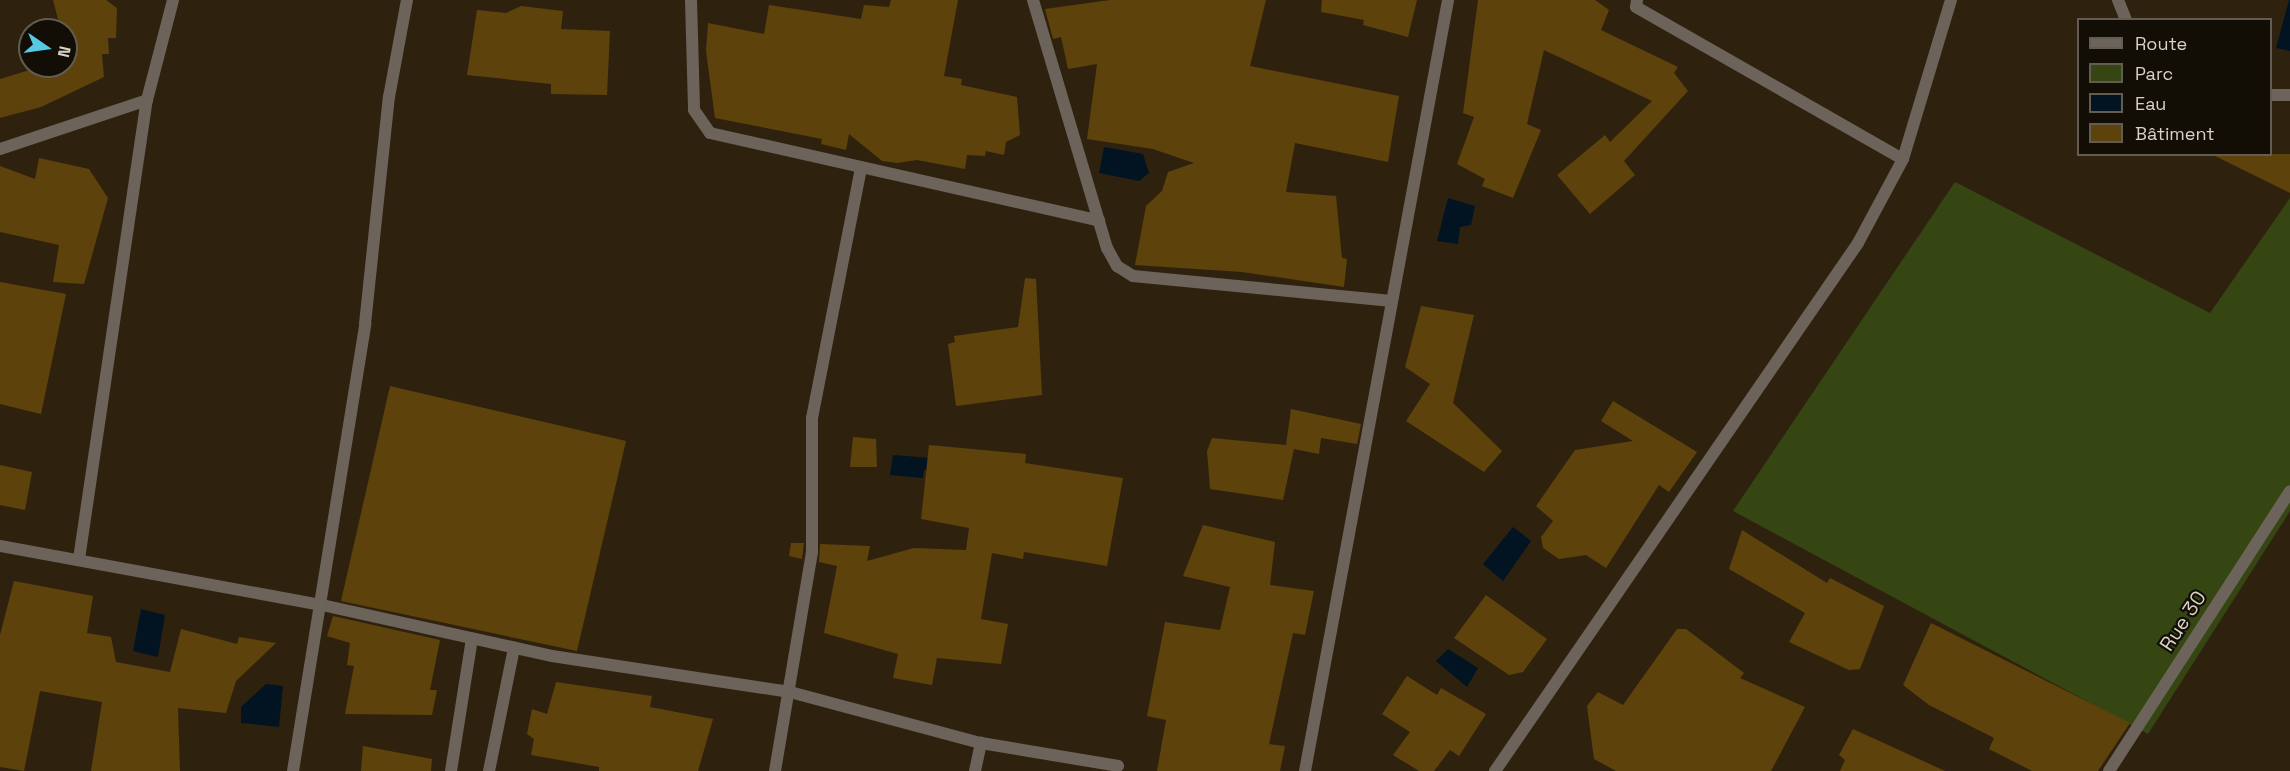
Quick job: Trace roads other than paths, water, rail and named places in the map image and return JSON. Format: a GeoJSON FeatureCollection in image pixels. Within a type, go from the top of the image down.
{"type":"FeatureCollection","features":[{"type":"Feature","properties":{"kind":"street"},"geometry":{"type":"LineString","coordinates":[[79,559],[147,100],[173,0]]}},
{"type":"Feature","properties":{"kind":"street"},"geometry":{"type":"LineString","coordinates":[[293,771],[365,324],[390,97],[407,0]]}},
{"type":"Feature","properties":{"kind":"street"},"geometry":{"type":"LineString","coordinates":[[691,0],[694,110],[710,133],[1099,221]]}},
{"type":"Feature","properties":{"kind":"street"},"geometry":{"type":"LineString","coordinates":[[1033,0],[1099,221],[1117,266],[1133,276],[1392,301]]}},
{"type":"Feature","properties":{"kind":"street"},"geometry":{"type":"LineString","coordinates":[[1305,771],[1448,0]]}},
{"type":"Feature","properties":{"kind":"street"},"geometry":{"type":"LineString","coordinates":[[1495,771],[1858,243],[1903,159],[1951,0]]}},
{"type":"Feature","properties":{"kind":"street"},"geometry":{"type":"LineString","coordinates":[[2118,0],[2125,18]]}},
{"type":"Feature","properties":{"kind":"street"},"geometry":{"type":"LineString","coordinates":[[1635,2],[1903,159]]}},
{"type":"Feature","properties":{"kind":"street"},"geometry":{"type":"LineString","coordinates":[[2272,95],[2290,95]]}},
{"type":"Feature","properties":{"kind":"street"},"geometry":{"type":"LineString","coordinates":[[0,149],[147,100]]}},
{"type":"Feature","properties":{"kind":"street"},"geometry":{"type":"LineString","coordinates":[[775,771],[812,552],[812,418],[861,168]]}},
{"type":"Feature","properties":{"kind":"street","name":"Rue 30"},"geometry":{"type":"LineString","coordinates":[[2109,771],[2290,491]]}},
{"type":"Feature","properties":{"kind":"street"},"geometry":{"type":"LineString","coordinates":[[0,546],[321,605],[514,648],[790,692],[981,743],[1118,766]]}},
{"type":"Feature","properties":{"kind":"street"},"geometry":{"type":"LineString","coordinates":[[451,771],[472,639]]}},
{"type":"Feature","properties":{"kind":"street"},"geometry":{"type":"LineString","coordinates":[[489,771],[514,648]]}},
{"type":"Feature","properties":{"kind":"street"},"geometry":{"type":"LineString","coordinates":[[975,771],[981,743]]}},
{"type":"Feature","properties":{"kind":"water"},"geometry":{"type":"Polygon","coordinates":[[[2290,0],[2290,51],[2276,48],[2290,0]]]}},
{"type":"Feature","properties":{"kind":"water"},"geometry":{"type":"Polygon","coordinates":[[[1104,147],[1143,154],[1149,173],[1139,181],[1099,173],[1104,147]]]}},
{"type":"Feature","properties":{"kind":"water"},"geometry":{"type":"Polygon","coordinates":[[[1448,198],[1475,206],[1471,225],[1460,227],[1458,244],[1437,241],[1448,198]]]}},
{"type":"Feature","properties":{"kind":"water"},"geometry":{"type":"Polygon","coordinates":[[[893,455],[931,458],[930,469],[924,470],[923,478],[890,475],[893,455]]]}},
{"type":"Feature","properties":{"kind":"water"},"geometry":{"type":"Polygon","coordinates":[[[1513,527],[1531,541],[1503,581],[1483,564],[1513,527]]]}},
{"type":"Feature","properties":{"kind":"water"},"geometry":{"type":"Polygon","coordinates":[[[141,609],[165,615],[158,657],[133,651],[141,609]]]}},
{"type":"Feature","properties":{"kind":"water"},"geometry":{"type":"Polygon","coordinates":[[[1448,649],[1478,668],[1467,687],[1436,661],[1448,649]]]}},
{"type":"Feature","properties":{"kind":"water"},"geometry":{"type":"Polygon","coordinates":[[[266,684],[283,686],[279,727],[241,723],[241,707],[266,684]]]}}]}
